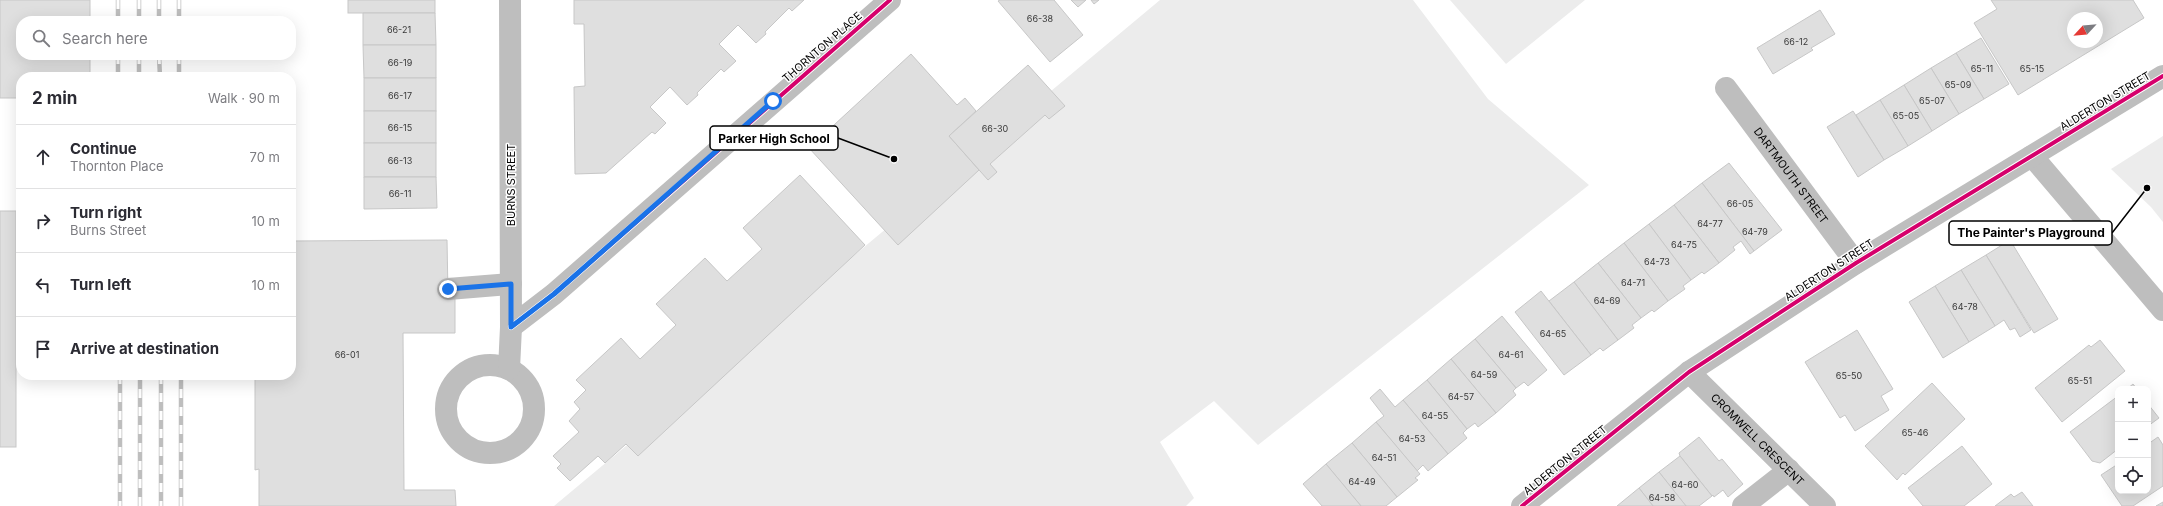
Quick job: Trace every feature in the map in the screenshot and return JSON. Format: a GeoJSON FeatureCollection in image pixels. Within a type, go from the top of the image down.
{"type":"FeatureCollection","features":[{"type":"Feature","properties":{"kind":"street","name":"BURNS STREET"},"geometry":{"type":"LineString","coordinates":[[509,369],[511,327],[510,0]]}},
{"type":"Feature","properties":{"kind":"street","name":"THORNTON PLACE"},"geometry":{"type":"LineString","coordinates":[[511,327],[554,294],[890,0]]}},
{"type":"Feature","properties":{"kind":"street","name":"ALDERTON STREET"},"geometry":{"type":"LineString","coordinates":[[1522,506],[1689,372],[1856,263],[2163,76]]}},
{"type":"Feature","properties":{"kind":"street","name":"DARTMOUTH STREET"},"geometry":{"type":"LineString","coordinates":[[1726,88],[1856,263]]}},
{"type":"Feature","properties":{"kind":"street"},"geometry":{"type":"LineString","coordinates":[[2032,156],[2163,310]]}},
{"type":"Feature","properties":{"kind":"street"},"geometry":{"type":"LineString","coordinates":[[448,289],[511,284]]}},
{"type":"Feature","properties":{"kind":"street","name":"CROMWELL CRESCENT"},"geometry":{"type":"LineString","coordinates":[[1689,372],[1825,506]]}},
{"type":"Feature","properties":{"kind":"street"},"geometry":{"type":"LineString","coordinates":[[1743,506],[1789,470]]}},
{"type":"Feature","properties":{"kind":"shaded area"},"geometry":{"type":"Polygon","coordinates":[[[1160,0],[1413,0],[1488,99],[1589,185],[1258,445],[1214,401],[1160,442],[1194,498],[1186,506],[554,506],[1160,0]]]}},
{"type":"Feature","properties":{"kind":"shaded area"},"geometry":{"type":"Polygon","coordinates":[[[1450,0],[1585,0],[1506,64],[1450,0]]]}},
{"type":"Feature","properties":{"kind":"shaded area"},"geometry":{"type":"Polygon","coordinates":[[[2163,136],[2163,222],[2151,207],[2111,169],[2163,136]]]}},
{"type":"Feature","properties":{"kind":"building"},"geometry":{"type":"Polygon","coordinates":[[[0,0],[90,0],[90,16],[16,16],[16,60],[90,60],[90,72],[16,72],[16,98],[0,98],[0,0]]]}},
{"type":"Feature","properties":{"kind":"building"},"geometry":{"type":"Polygon","coordinates":[[[348,0],[435,0],[435,13],[348,13],[348,0]]]}},
{"type":"Feature","properties":{"kind":"building"},"geometry":{"type":"Polygon","coordinates":[[[574,0],[804,0],[792,11],[789,8],[756,43],[738,25],[719,44],[736,61],[724,72],[721,69],[687,105],[670,87],[650,107],[666,123],[655,134],[652,132],[606,173],[575,174],[574,87],[585,86],[584,24],[574,24],[574,0]]]}},
{"type":"Feature","properties":{"kind":"building"},"geometry":{"type":"Polygon","coordinates":[[[1054,0],[1083,35],[1050,62],[998,1],[1054,0]]]}},
{"type":"Feature","properties":{"kind":"building"},"geometry":{"type":"Polygon","coordinates":[[[1071,0],[1086,0],[1078,7],[1071,0]]]}},
{"type":"Feature","properties":{"kind":"building"},"geometry":{"type":"Polygon","coordinates":[[[1091,0],[1099,0],[1094,4],[1091,0]]]}},
{"type":"Feature","properties":{"kind":"building"},"geometry":{"type":"Polygon","coordinates":[[[1991,0],[2133,0],[2144,18],[2103,43],[2103,12],[2067,12],[2067,48],[2095,48],[2018,95],[1974,23],[1997,9],[1991,0]]]}},
{"type":"Feature","properties":{"kind":"building"},"geometry":{"type":"Polygon","coordinates":[[[1820,10],[1835,34],[1811,48],[1813,50],[1773,74],[1757,48],[1820,10]]]}},
{"type":"Feature","properties":{"kind":"building"},"geometry":{"type":"Polygon","coordinates":[[[363,13],[435,13],[436,45],[363,45],[363,13]]]}},
{"type":"Feature","properties":{"kind":"building"},"geometry":{"type":"Polygon","coordinates":[[[1981,38],[2009,84],[1984,99],[1956,53],[1981,38]]]}},
{"type":"Feature","properties":{"kind":"building"},"geometry":{"type":"Polygon","coordinates":[[[363,45],[436,45],[436,78],[364,78],[363,45]]]}},
{"type":"Feature","properties":{"kind":"building"},"geometry":{"type":"Polygon","coordinates":[[[1956,53],[1984,99],[1959,114],[1931,68],[1956,53]]]}},
{"type":"Feature","properties":{"kind":"building"},"geometry":{"type":"Polygon","coordinates":[[[911,54],[957,105],[965,98],[976,111],[949,136],[979,170],[898,245],[809,148],[911,54]]]}},
{"type":"Feature","properties":{"kind":"building"},"geometry":{"type":"Polygon","coordinates":[[[1028,65],[1065,106],[1049,119],[1045,115],[990,164],[997,172],[988,180],[949,136],[1028,65]]]}},
{"type":"Feature","properties":{"kind":"building"},"geometry":{"type":"Polygon","coordinates":[[[1931,68],[1959,114],[1932,131],[1904,85],[1931,68]]]}},
{"type":"Feature","properties":{"kind":"building"},"geometry":{"type":"Polygon","coordinates":[[[364,78],[436,78],[436,111],[364,111],[364,78]]]}},
{"type":"Feature","properties":{"kind":"building"},"geometry":{"type":"Polygon","coordinates":[[[1904,85],[1932,131],[1908,146],[1880,100],[1904,85]]]}},
{"type":"Feature","properties":{"kind":"building"},"geometry":{"type":"Polygon","coordinates":[[[1880,100],[1908,146],[1884,160],[1856,115],[1880,100]]]}},
{"type":"Feature","properties":{"kind":"building"},"geometry":{"type":"Polygon","coordinates":[[[364,111],[436,111],[436,143],[364,143],[364,111]]]}},
{"type":"Feature","properties":{"kind":"building"},"geometry":{"type":"Polygon","coordinates":[[[1853,111],[1884,160],[1858,177],[1827,127],[1853,111]]]}},
{"type":"Feature","properties":{"kind":"building"},"geometry":{"type":"Polygon","coordinates":[[[364,143],[436,143],[436,177],[364,177],[364,143]]]}},
{"type":"Feature","properties":{"kind":"building"},"geometry":{"type":"Polygon","coordinates":[[[1729,163],[1782,230],[1754,251],[1702,183],[1729,163]]]}},
{"type":"Feature","properties":{"kind":"building"},"geometry":{"type":"Polygon","coordinates":[[[800,175],[865,245],[638,456],[626,444],[605,463],[598,456],[570,481],[557,468],[561,464],[553,456],[579,432],[569,421],[580,409],[574,402],[586,390],[576,380],[621,338],[640,359],[676,325],[656,304],[705,258],[727,281],[762,249],[743,228],[800,175]]]}},
{"type":"Feature","properties":{"kind":"building"},"geometry":{"type":"Polygon","coordinates":[[[364,177],[436,177],[437,208],[364,209],[364,177]]]}},
{"type":"Feature","properties":{"kind":"building"},"geometry":{"type":"Polygon","coordinates":[[[1702,183],[1754,251],[1750,254],[1741,241],[1733,247],[1735,250],[1719,263],[1674,205],[1702,183]]]}},
{"type":"Feature","properties":{"kind":"building"},"geometry":{"type":"Polygon","coordinates":[[[1674,205],[1719,263],[1704,274],[1702,272],[1691,280],[1649,224],[1674,205]]]}},
{"type":"Feature","properties":{"kind":"building"},"geometry":{"type":"Polygon","coordinates":[[[0,211],[16,211],[16,447],[0,447],[0,211]]]}},
{"type":"Feature","properties":{"kind":"building"},"geometry":{"type":"Polygon","coordinates":[[[1649,224],[1691,280],[1683,286],[1685,289],[1668,301],[1624,243],[1649,224]]]}},
{"type":"Feature","properties":{"kind":"building"},"geometry":{"type":"Polygon","coordinates":[[[447,240],[448,294],[455,294],[455,333],[403,333],[404,490],[455,490],[456,506],[259,506],[259,469],[255,470],[255,380],[296,380],[296,241],[447,240]]]}},
{"type":"Feature","properties":{"kind":"building"},"geometry":{"type":"Polygon","coordinates":[[[2010,240],[2058,319],[2034,333],[1986,255],[2010,240]]]}},
{"type":"Feature","properties":{"kind":"building"},"geometry":{"type":"Polygon","coordinates":[[[1624,243],[1668,301],[1654,312],[1652,310],[1641,318],[1598,263],[1624,243]]]}},
{"type":"Feature","properties":{"kind":"building"},"geometry":{"type":"Polygon","coordinates":[[[1986,255],[2031,330],[2020,337],[2015,328],[2010,330],[2004,320],[1995,326],[1961,270],[1986,255]]]}},
{"type":"Feature","properties":{"kind":"building"},"geometry":{"type":"Polygon","coordinates":[[[1598,263],[1641,318],[1632,325],[1634,328],[1618,340],[1574,282],[1598,263]]]}},
{"type":"Feature","properties":{"kind":"building"},"geometry":{"type":"Polygon","coordinates":[[[1961,270],[1995,326],[1969,342],[1935,286],[1961,270]]]}},
{"type":"Feature","properties":{"kind":"building"},"geometry":{"type":"Polygon","coordinates":[[[1574,282],[1618,340],[1603,351],[1600,348],[1591,355],[1549,301],[1574,282]]]}},
{"type":"Feature","properties":{"kind":"building"},"geometry":{"type":"Polygon","coordinates":[[[1935,286],[1969,342],[1943,358],[1909,302],[1935,286]]]}},
{"type":"Feature","properties":{"kind":"building"},"geometry":{"type":"Polygon","coordinates":[[[1541,291],[1591,355],[1564,375],[1515,312],[1541,291]]]}},
{"type":"Feature","properties":{"kind":"building"},"geometry":{"type":"Polygon","coordinates":[[[1502,316],[1547,370],[1528,386],[1524,382],[1516,388],[1475,339],[1502,316]]]}},
{"type":"Feature","properties":{"kind":"building"},"geometry":{"type":"Polygon","coordinates":[[[1857,330],[1893,389],[1881,396],[1889,410],[1855,431],[1845,415],[1840,418],[1805,362],[1857,330]]]}},
{"type":"Feature","properties":{"kind":"building"},"geometry":{"type":"Polygon","coordinates":[[[1475,339],[1516,388],[1513,391],[1516,395],[1496,413],[1451,359],[1475,339]]]}},
{"type":"Feature","properties":{"kind":"building"},"geometry":{"type":"Polygon","coordinates":[[[2100,340],[2125,371],[2062,422],[2035,388],[2089,345],[2091,347],[2100,340]]]}},
{"type":"Feature","properties":{"kind":"building"},"geometry":{"type":"Polygon","coordinates":[[[1451,359],[1496,413],[1478,427],[1475,423],[1467,429],[1427,380],[1451,359]]]}},
{"type":"Feature","properties":{"kind":"building"},"geometry":{"type":"Polygon","coordinates":[[[1427,380],[1467,429],[1463,433],[1467,438],[1448,454],[1403,400],[1427,380]]]}},
{"type":"Feature","properties":{"kind":"building"},"geometry":{"type":"Polygon","coordinates":[[[1932,383],[1965,419],[1905,475],[1903,473],[1897,480],[1865,446],[1932,383]]]}},
{"type":"Feature","properties":{"kind":"building"},"geometry":{"type":"Polygon","coordinates":[[[1380,389],[1395,407],[1403,400],[1448,454],[1428,471],[1423,465],[1417,471],[1376,422],[1384,416],[1370,398],[1380,389]]]}},
{"type":"Feature","properties":{"kind":"building"},"geometry":{"type":"Polygon","coordinates":[[[2115,398],[2115,451],[2100,463],[2092,461],[2070,432],[2115,398]]]}},
{"type":"Feature","properties":{"kind":"building"},"geometry":{"type":"Polygon","coordinates":[[[2151,408],[2159,418],[2151,424],[2151,408]]]}},
{"type":"Feature","properties":{"kind":"building"},"geometry":{"type":"Polygon","coordinates":[[[1376,422],[1420,474],[1415,478],[1418,480],[1397,497],[1352,443],[1376,422]]]}},
{"type":"Feature","properties":{"kind":"building"},"geometry":{"type":"Polygon","coordinates":[[[1699,437],[1719,461],[1722,459],[1743,484],[1728,497],[1723,490],[1714,497],[1713,495],[1712,496],[1680,456],[1679,453],[1699,437]]]}},
{"type":"Feature","properties":{"kind":"building"},"geometry":{"type":"Polygon","coordinates":[[[2158,437],[2163,445],[2163,486],[2151,494],[2151,458],[2151,442],[2158,437]]]}},
{"type":"Feature","properties":{"kind":"building"},"geometry":{"type":"Polygon","coordinates":[[[1352,443],[1397,497],[1386,506],[1361,506],[1326,464],[1352,443]]]}},
{"type":"Feature","properties":{"kind":"building"},"geometry":{"type":"Polygon","coordinates":[[[1962,446],[1992,484],[1964,506],[1923,506],[1908,488],[1962,446]]]}},
{"type":"Feature","properties":{"kind":"building"},"geometry":{"type":"Polygon","coordinates":[[[1680,456],[1712,496],[1699,506],[1686,506],[1659,472],[1680,456]]]}},
{"type":"Feature","properties":{"kind":"building"},"geometry":{"type":"Polygon","coordinates":[[[1326,464],[1361,506],[1322,506],[1303,484],[1326,464]]]}},
{"type":"Feature","properties":{"kind":"building"},"geometry":{"type":"Polygon","coordinates":[[[2115,466],[2115,494],[2151,494],[2133,506],[2122,506],[2101,475],[2115,466]]]}},
{"type":"Feature","properties":{"kind":"building"},"geometry":{"type":"Polygon","coordinates":[[[1659,472],[1686,506],[1653,506],[1639,488],[1659,472]]]}},
{"type":"Feature","properties":{"kind":"building"},"geometry":{"type":"Polygon","coordinates":[[[1639,488],[1653,506],[1617,506],[1639,488]]]}},
{"type":"Feature","properties":{"kind":"building"},"geometry":{"type":"Polygon","coordinates":[[[2022,492],[2033,506],[1995,506],[2011,494],[2014,497],[2022,492]]]}},
{"type":"Feature","properties":{"kind":"building"},"geometry":{"type":"Polygon","coordinates":[[[2163,502],[2163,506],[2156,506],[2163,502]]]}},
{"type":"Feature","properties":{"kind":"railway"},"geometry":{"type":"LineString","coordinates":[[118,0],[118,16]]}},
{"type":"Feature","properties":{"kind":"railway"},"geometry":{"type":"LineString","coordinates":[[139,0],[139,16]]}},
{"type":"Feature","properties":{"kind":"railway"},"geometry":{"type":"LineString","coordinates":[[159,0],[159,16]]}},
{"type":"Feature","properties":{"kind":"railway"},"geometry":{"type":"LineString","coordinates":[[179,0],[179,16]]}},
{"type":"Feature","properties":{"kind":"railway"},"geometry":{"type":"LineString","coordinates":[[118,60],[118,72]]}},
{"type":"Feature","properties":{"kind":"railway"},"geometry":{"type":"LineString","coordinates":[[139,60],[139,72]]}},
{"type":"Feature","properties":{"kind":"railway"},"geometry":{"type":"LineString","coordinates":[[159,60],[160,72]]}},
{"type":"Feature","properties":{"kind":"railway"},"geometry":{"type":"LineString","coordinates":[[179,60],[179,72]]}},
{"type":"Feature","properties":{"kind":"railway"},"geometry":{"type":"LineString","coordinates":[[120,380],[120,506]]}},
{"type":"Feature","properties":{"kind":"railway"},"geometry":{"type":"LineString","coordinates":[[140,380],[140,506]]}},
{"type":"Feature","properties":{"kind":"railway"},"geometry":{"type":"LineString","coordinates":[[161,380],[161,506]]}},
{"type":"Feature","properties":{"kind":"railway"},"geometry":{"type":"LineString","coordinates":[[181,380],[181,506]]}},
{"type":"Feature","properties":{"kind":"cycle path"},"geometry":{"type":"LineString","coordinates":[[511,327],[554,294],[890,0]]}},
{"type":"Feature","properties":{"kind":"cycle path"},"geometry":{"type":"LineString","coordinates":[[1522,506],[1689,372],[1856,263],[2163,76]]}},
{"type":"Feature","properties":{"kind":"place","name":"Parker High School"},"geometry":{"type":"Point","coordinates":[894,159]}},
{"type":"Feature","properties":{"kind":"place","name":"The Painter's Playground"},"geometry":{"type":"Point","coordinates":[2147,188]}},
{"type":"Feature","properties":{"kind":"route"},"geometry":{"type":"LineString","coordinates":[[448,289],[511,284],[511,327],[554,294],[773,101]]}}]}
